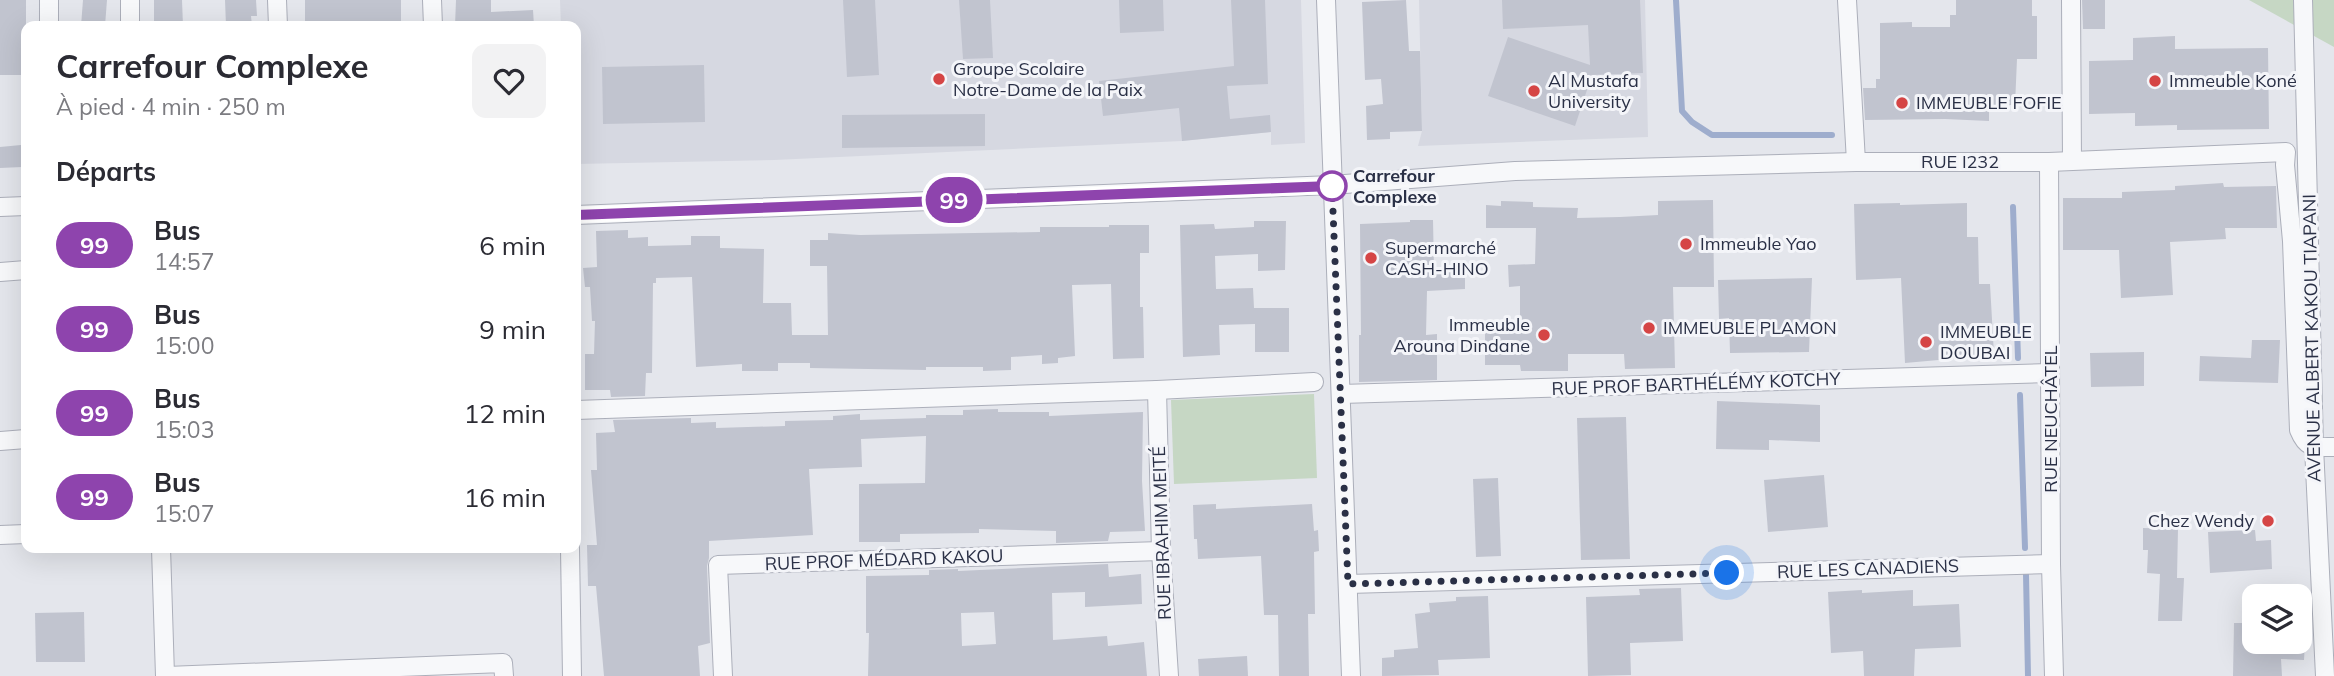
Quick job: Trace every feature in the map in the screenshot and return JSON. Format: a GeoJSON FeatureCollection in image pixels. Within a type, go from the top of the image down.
{"type":"FeatureCollection","features":[{"type":"Feature","properties":{"kind":"street"},"geometry":{"type":"LineString","coordinates":[[49,0],[49,21]]}},
{"type":"Feature","properties":{"kind":"street"},"geometry":{"type":"LineString","coordinates":[[130,0],[130,21]]}},
{"type":"Feature","properties":{"kind":"street"},"geometry":{"type":"LineString","coordinates":[[277,0],[278,21]]}},
{"type":"Feature","properties":{"kind":"street"},"geometry":{"type":"LineString","coordinates":[[432,0],[433,21]]}},
{"type":"Feature","properties":{"kind":"street"},"geometry":{"type":"LineString","coordinates":[[1326,0],[1351,676]]}},
{"type":"Feature","properties":{"kind":"street"},"geometry":{"type":"LineString","coordinates":[[1847,0],[1856,162]]}},
{"type":"Feature","properties":{"kind":"street"},"geometry":{"type":"LineString","coordinates":[[2071,0],[2072,160]]}},
{"type":"Feature","properties":{"kind":"street","name":"AVENUE ALBERT KAKOU TIAPANI"},"geometry":{"type":"LineString","coordinates":[[2303,0],[2314,447],[2325,676]]}},
{"type":"Feature","properties":{"kind":"street","name":"RUE I232"},"geometry":{"type":"LineString","coordinates":[[581,215],[1332,186],[1515,171],[1856,162],[2049,162],[2286,152],[2299,430],[2303,441],[2314,447]]}},
{"type":"Feature","properties":{"kind":"street","name":"RUE NEUCHÂTEL"},"geometry":{"type":"LineString","coordinates":[[2049,162],[2054,676]]}},
{"type":"Feature","properties":{"kind":"street"},"geometry":{"type":"LineString","coordinates":[[0,207],[21,206]]}},
{"type":"Feature","properties":{"kind":"street"},"geometry":{"type":"LineString","coordinates":[[0,272],[21,270]]}},
{"type":"Feature","properties":{"kind":"street","name":"RUE PROF BARTHÉLÉMY KOTCHY"},"geometry":{"type":"LineString","coordinates":[[1341,394],[2050,373]]}},
{"type":"Feature","properties":{"kind":"street"},"geometry":{"type":"LineString","coordinates":[[581,410],[1314,382]]}},
{"type":"Feature","properties":{"kind":"street","name":"RUE IBRAHIM MEITÉ"},"geometry":{"type":"LineString","coordinates":[[1157,390],[1161,551],[1169,676]]}},
{"type":"Feature","properties":{"kind":"street"},"geometry":{"type":"LineString","coordinates":[[0,441],[21,439]]}},
{"type":"Feature","properties":{"kind":"street"},"geometry":{"type":"LineString","coordinates":[[2314,447],[2334,447]]}},
{"type":"Feature","properties":{"kind":"street"},"geometry":{"type":"LineString","coordinates":[[0,535],[21,534]]}},
{"type":"Feature","properties":{"kind":"street","name":"RUE PROF MÉDARD KAKOU"},"geometry":{"type":"LineString","coordinates":[[723,676],[718,565],[1161,551]]}},
{"type":"Feature","properties":{"kind":"street"},"geometry":{"type":"LineString","coordinates":[[161,553],[166,676],[359,672],[503,663],[504,676]]}},
{"type":"Feature","properties":{"kind":"street"},"geometry":{"type":"LineString","coordinates":[[570,553],[572,676]]}},
{"type":"Feature","properties":{"kind":"street","name":"RUE LES CANADIENS"},"geometry":{"type":"LineString","coordinates":[[1348,584],[2051,564]]}},
{"type":"Feature","properties":{"kind":"shaded area","name":"Groupe Scolaire Notre-Dame de la Paix"},"geometry":{"type":"Polygon","coordinates":[[[560,0],[1301,0],[1305,143],[1271,145],[1271,132],[1182,141],[774,160],[581,164],[581,21],[561,21],[560,0]]]}},
{"type":"Feature","properties":{"kind":"shaded area","name":"Al Mustafa University"},"geometry":{"type":"Polygon","coordinates":[[[1419,0],[1645,0],[1648,137],[1418,146],[1422,131],[1419,0]]]}},
{"type":"Feature","properties":{"kind":"green space"},"geometry":{"type":"Polygon","coordinates":[[[2249,0],[2334,0],[2334,47],[2249,0]]]}},
{"type":"Feature","properties":{"kind":"green space"},"geometry":{"type":"Polygon","coordinates":[[[1314,394],[1317,478],[1174,484],[1171,400],[1314,394]]]}},
{"type":"Feature","properties":{"kind":"building"},"geometry":{"type":"Polygon","coordinates":[[[0,0],[26,0],[26,21],[21,21],[21,75],[0,75],[0,0]]]}},
{"type":"Feature","properties":{"kind":"building"},"geometry":{"type":"Polygon","coordinates":[[[83,0],[107,0],[105,21],[81,21],[83,0]]]}},
{"type":"Feature","properties":{"kind":"building"},"geometry":{"type":"Polygon","coordinates":[[[154,0],[182,0],[183,21],[154,21],[154,0]]]}},
{"type":"Feature","properties":{"kind":"building"},"geometry":{"type":"Polygon","coordinates":[[[225,0],[256,0],[257,16],[251,16],[252,21],[226,21],[225,0]]]}},
{"type":"Feature","properties":{"kind":"building"},"geometry":{"type":"Polygon","coordinates":[[[305,0],[401,0],[401,21],[305,21],[305,0]]]}},
{"type":"Feature","properties":{"kind":"building"},"geometry":{"type":"Polygon","coordinates":[[[456,0],[491,0],[491,12],[533,10],[534,21],[455,21],[456,0]]]}},
{"type":"Feature","properties":{"kind":"building"},"geometry":{"type":"Polygon","coordinates":[[[843,0],[875,0],[879,75],[847,77],[843,0]]]}},
{"type":"Feature","properties":{"kind":"building"},"geometry":{"type":"Polygon","coordinates":[[[959,0],[990,0],[993,58],[963,59],[959,0]]]}},
{"type":"Feature","properties":{"kind":"building"},"geometry":{"type":"Polygon","coordinates":[[[1119,0],[1163,0],[1164,31],[1120,33],[1119,0]]]}},
{"type":"Feature","properties":{"kind":"building"},"geometry":{"type":"Polygon","coordinates":[[[1231,0],[1265,0],[1268,84],[1227,86],[1230,119],[1270,115],[1271,132],[1182,141],[1179,108],[1103,116],[1099,81],[1234,66],[1231,0]]]}},
{"type":"Feature","properties":{"kind":"building"},"geometry":{"type":"Polygon","coordinates":[[[1406,0],[1409,51],[1420,51],[1422,131],[1390,132],[1390,139],[1367,140],[1366,106],[1383,104],[1381,79],[1365,80],[1362,2],[1406,0]]]}},
{"type":"Feature","properties":{"kind":"building"},"geometry":{"type":"Polygon","coordinates":[[[1502,0],[1640,0],[1643,73],[1592,75],[1575,126],[1488,96],[1508,37],[1590,65],[1588,25],[1503,29],[1502,0]]]}},
{"type":"Feature","properties":{"kind":"building"},"geometry":{"type":"Polygon","coordinates":[[[1956,0],[2032,0],[2032,16],[2037,16],[2037,59],[2017,59],[2015,105],[1989,105],[1989,121],[1865,120],[1863,88],[1876,88],[1876,79],[1880,79],[1880,23],[1912,22],[1912,27],[1950,27],[1950,15],[1956,15],[1956,0]]]}},
{"type":"Feature","properties":{"kind":"building"},"geometry":{"type":"Polygon","coordinates":[[[2082,0],[2105,0],[2105,29],[2083,29],[2082,0]]]}},
{"type":"Feature","properties":{"kind":"building"},"geometry":{"type":"Polygon","coordinates":[[[2175,36],[2175,49],[2268,48],[2269,129],[2177,130],[2177,125],[2135,126],[2135,113],[2089,114],[2089,61],[2133,60],[2133,38],[2175,36]]]}},
{"type":"Feature","properties":{"kind":"building"},"geometry":{"type":"Polygon","coordinates":[[[704,65],[705,122],[603,124],[602,67],[704,65]]]}},
{"type":"Feature","properties":{"kind":"building"},"geometry":{"type":"Polygon","coordinates":[[[985,114],[985,146],[842,148],[842,115],[985,114]]]}},
{"type":"Feature","properties":{"kind":"building"},"geometry":{"type":"Polygon","coordinates":[[[21,145],[21,167],[0,168],[0,147],[21,145]]]}},
{"type":"Feature","properties":{"kind":"building"},"geometry":{"type":"Polygon","coordinates":[[[2223,183],[2224,187],[2276,186],[2277,228],[2225,228],[2226,239],[2170,242],[2173,295],[2121,298],[2119,250],[2063,250],[2063,198],[2122,198],[2122,192],[2175,190],[2175,186],[2223,183]]]}},
{"type":"Feature","properties":{"kind":"building"},"geometry":{"type":"Polygon","coordinates":[[[1713,200],[1714,287],[1673,287],[1675,368],[1625,369],[1624,354],[1568,354],[1568,371],[1521,371],[1520,365],[1485,365],[1485,321],[1520,321],[1520,286],[1509,287],[1508,265],[1535,264],[1536,228],[1486,228],[1486,205],[1501,206],[1501,201],[1533,202],[1533,207],[1578,208],[1577,218],[1658,215],[1658,201],[1713,200]]]}},
{"type":"Feature","properties":{"kind":"building"},"geometry":{"type":"Polygon","coordinates":[[[1967,203],[1967,237],[1978,237],[1979,284],[1990,284],[1994,355],[1905,363],[1901,278],[1856,280],[1854,204],[1967,203]]]}},
{"type":"Feature","properties":{"kind":"building"},"geometry":{"type":"Polygon","coordinates":[[[1433,220],[1434,269],[1465,268],[1465,289],[1427,291],[1426,335],[1437,334],[1437,380],[1359,382],[1360,224],[1433,220]]]}},
{"type":"Feature","properties":{"kind":"building"},"geometry":{"type":"Polygon","coordinates":[[[1254,221],[1286,221],[1285,270],[1258,271],[1258,254],[1215,256],[1216,289],[1253,288],[1254,308],[1289,308],[1289,352],[1255,352],[1255,324],[1219,325],[1220,355],[1183,357],[1180,225],[1214,224],[1215,229],[1254,227],[1254,221]]]}},
{"type":"Feature","properties":{"kind":"building"},"geometry":{"type":"Polygon","coordinates":[[[1149,225],[1149,253],[1140,253],[1144,358],[1113,359],[1111,284],[1072,285],[1075,356],[1058,358],[1058,363],[1042,364],[1042,355],[1011,357],[1011,370],[983,371],[983,367],[926,367],[926,370],[810,368],[810,363],[778,363],[778,371],[742,371],[742,364],[696,367],[692,277],[656,278],[656,283],[653,283],[652,373],[646,373],[645,396],[611,397],[610,390],[585,390],[585,354],[594,354],[595,321],[592,321],[590,287],[585,287],[583,268],[597,267],[596,231],[628,230],[628,238],[648,237],[648,246],[691,245],[691,236],[720,236],[720,248],[764,249],[763,303],[791,303],[792,335],[828,335],[827,266],[810,266],[810,240],[828,240],[828,233],[860,235],[1040,232],[1040,227],[1149,225]]]}},
{"type":"Feature","properties":{"kind":"building"},"geometry":{"type":"Polygon","coordinates":[[[1812,278],[1809,352],[1730,353],[1729,318],[1719,319],[1718,280],[1812,278]]]}},
{"type":"Feature","properties":{"kind":"building"},"geometry":{"type":"Polygon","coordinates":[[[2252,340],[2280,340],[2278,383],[2199,381],[2200,356],[2251,358],[2252,340]]]}},
{"type":"Feature","properties":{"kind":"building"},"geometry":{"type":"Polygon","coordinates":[[[2144,352],[2144,386],[2091,387],[2090,353],[2144,352]]]}},
{"type":"Feature","properties":{"kind":"building"},"geometry":{"type":"Polygon","coordinates":[[[1717,401],[1820,405],[1820,442],[1769,440],[1769,450],[1716,449],[1717,401]]]}},
{"type":"Feature","properties":{"kind":"building"},"geometry":{"type":"Polygon","coordinates":[[[998,409],[998,412],[1049,412],[1049,416],[1143,412],[1142,481],[1145,531],[1110,532],[1108,541],[1056,543],[1056,531],[979,529],[979,533],[900,534],[900,542],[859,542],[859,484],[925,483],[926,436],[861,439],[862,467],[809,469],[813,535],[709,541],[707,566],[710,643],[698,646],[700,676],[604,676],[596,586],[588,586],[587,545],[597,545],[591,470],[597,470],[596,433],[615,432],[613,420],[691,418],[691,423],[716,422],[716,428],[785,426],[785,421],[833,420],[833,416],[860,414],[860,420],[926,418],[926,415],[963,415],[963,410],[998,409]]]}},
{"type":"Feature","properties":{"kind":"building"},"geometry":{"type":"Polygon","coordinates":[[[1626,417],[1630,559],[1581,560],[1577,418],[1626,417]]]}},
{"type":"Feature","properties":{"kind":"building"},"geometry":{"type":"Polygon","coordinates":[[[1824,475],[1828,527],[1768,532],[1764,480],[1824,475]]]}},
{"type":"Feature","properties":{"kind":"building"},"geometry":{"type":"Polygon","coordinates":[[[1498,478],[1501,556],[1476,557],[1473,479],[1498,478]]]}},
{"type":"Feature","properties":{"kind":"building"},"geometry":{"type":"Polygon","coordinates":[[[1216,504],[1216,509],[1312,504],[1314,531],[1318,530],[1319,551],[1314,552],[1315,614],[1308,614],[1309,676],[1279,676],[1278,615],[1264,615],[1261,556],[1198,559],[1197,539],[1194,539],[1193,505],[1216,504]]]}},
{"type":"Feature","properties":{"kind":"building"},"geometry":{"type":"Polygon","coordinates":[[[2143,528],[2178,529],[2177,578],[2184,578],[2182,621],[2158,621],[2160,574],[2147,573],[2148,550],[2143,550],[2143,528]]]}},
{"type":"Feature","properties":{"kind":"building"},"geometry":{"type":"Polygon","coordinates":[[[2255,530],[2256,541],[2271,540],[2272,569],[2210,573],[2208,532],[2255,530]]]}},
{"type":"Feature","properties":{"kind":"building"},"geometry":{"type":"Polygon","coordinates":[[[1108,564],[1109,577],[1141,574],[1142,604],[1085,607],[1085,592],[1052,593],[1053,640],[1107,636],[1108,646],[1144,642],[1147,676],[868,676],[866,576],[929,575],[929,570],[1108,564]],[[994,612],[961,613],[962,646],[996,644],[994,612]]]}},
{"type":"Feature","properties":{"kind":"building"},"geometry":{"type":"Polygon","coordinates":[[[1681,588],[1683,641],[1630,643],[1631,675],[1588,676],[1586,597],[1640,595],[1639,589],[1681,588]]]}},
{"type":"Feature","properties":{"kind":"building"},"geometry":{"type":"Polygon","coordinates":[[[1862,590],[1862,593],[1913,590],[1913,606],[1959,604],[1961,647],[1915,649],[1914,676],[1864,676],[1863,651],[1831,653],[1828,592],[1862,590]]]}},
{"type":"Feature","properties":{"kind":"building"},"geometry":{"type":"Polygon","coordinates":[[[1488,596],[1490,658],[1438,660],[1439,675],[1382,676],[1382,658],[1394,657],[1394,650],[1418,648],[1415,614],[1430,612],[1429,603],[1456,601],[1456,597],[1488,596]]]}},
{"type":"Feature","properties":{"kind":"building"},"geometry":{"type":"Polygon","coordinates":[[[84,612],[85,662],[36,662],[35,613],[84,612]]]}},
{"type":"Feature","properties":{"kind":"building"},"geometry":{"type":"Polygon","coordinates":[[[2234,623],[2242,623],[2242,654],[2304,654],[2304,660],[2281,659],[2282,676],[2233,676],[2234,623]]]}},
{"type":"Feature","properties":{"kind":"building"},"geometry":{"type":"Polygon","coordinates":[[[1247,656],[1248,676],[1199,676],[1198,659],[1247,656]]]}},
{"type":"Feature","properties":{"kind":"waterway"},"geometry":{"type":"LineString","coordinates":[[1676,0],[1682,111],[1692,122],[1712,135],[1832,135]]}},
{"type":"Feature","properties":{"kind":"waterway"},"geometry":{"type":"LineString","coordinates":[[2013,207],[2018,358]]}},
{"type":"Feature","properties":{"kind":"waterway"},"geometry":{"type":"LineString","coordinates":[[2020,395],[2025,548]]}},
{"type":"Feature","properties":{"kind":"waterway"},"geometry":{"type":"LineString","coordinates":[[2026,574],[2028,676]]}},
{"type":"Feature","properties":{"kind":"bus line","name":"99"},"geometry":{"type":"LineString","coordinates":[[581,215],[1332,186]]}},
{"type":"Feature","properties":{"kind":"place","name":"Groupe Scolaire Notre-Dame de la Paix"},"geometry":{"type":"Point","coordinates":[939,79]}},
{"type":"Feature","properties":{"kind":"place","name":"Immeuble Koné"},"geometry":{"type":"Point","coordinates":[2155,81]}},
{"type":"Feature","properties":{"kind":"place","name":"Al Mustafa University"},"geometry":{"type":"Point","coordinates":[1534,91]}},
{"type":"Feature","properties":{"kind":"place","name":"IMMEUBLE FOFIE"},"geometry":{"type":"Point","coordinates":[1902,103]}},
{"type":"Feature","properties":{"kind":"place","name":"Carrefour Complexe"},"geometry":{"type":"Point","coordinates":[1332,186]}},
{"type":"Feature","properties":{"kind":"place","name":"Immeuble Yao"},"geometry":{"type":"Point","coordinates":[1686,244]}},
{"type":"Feature","properties":{"kind":"place","name":"Supermarché CASH-HINO"},"geometry":{"type":"Point","coordinates":[1371,258]}},
{"type":"Feature","properties":{"kind":"place","name":"IMMEUBLE PLAMON"},"geometry":{"type":"Point","coordinates":[1649,328]}},
{"type":"Feature","properties":{"kind":"place","name":"Immeuble Arouna Dindane"},"geometry":{"type":"Point","coordinates":[1544,335]}},
{"type":"Feature","properties":{"kind":"place","name":"IMMEUBLE DOUBAI"},"geometry":{"type":"Point","coordinates":[1926,342]}},
{"type":"Feature","properties":{"kind":"place","name":"Chez Wendy"},"geometry":{"type":"Point","coordinates":[2268,521]}},
{"type":"Feature","properties":{"kind":"route"},"geometry":{"type":"LineString","coordinates":[[1332,186],[1348,584],[1727,573]]}}]}
